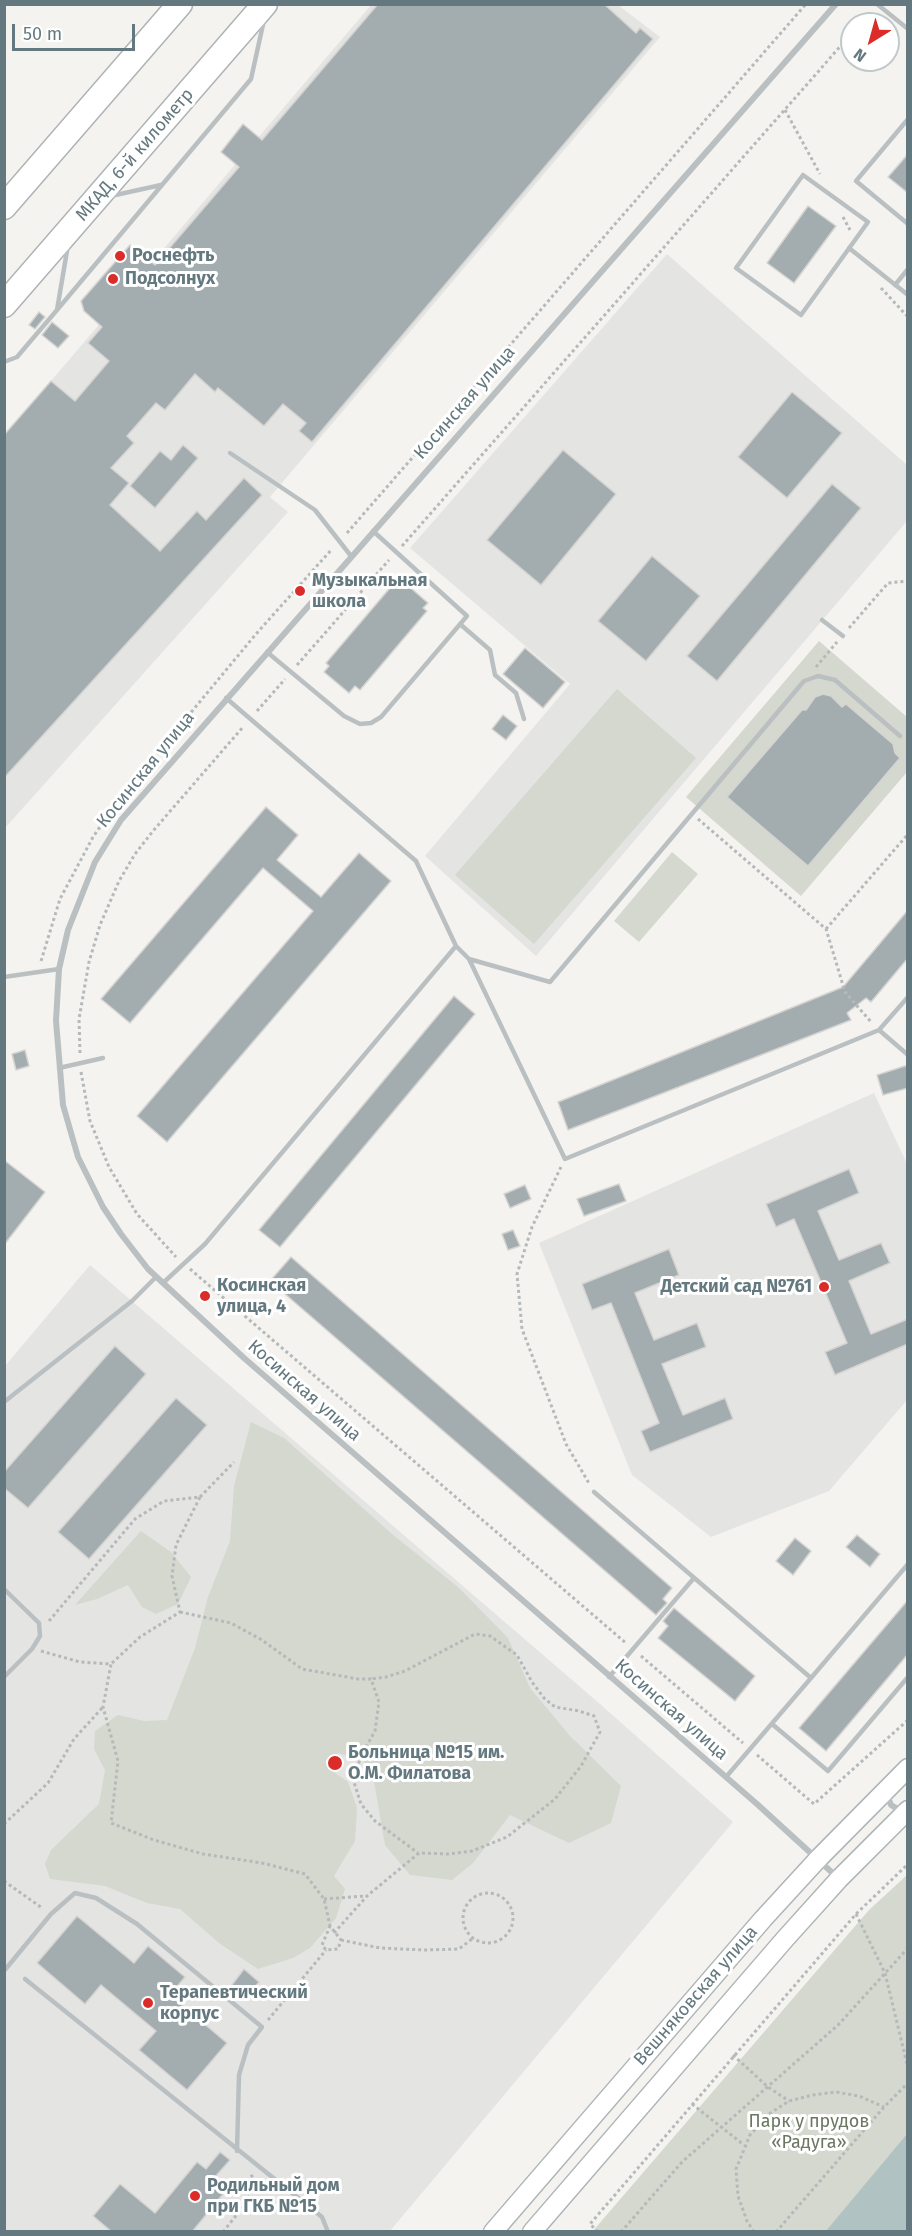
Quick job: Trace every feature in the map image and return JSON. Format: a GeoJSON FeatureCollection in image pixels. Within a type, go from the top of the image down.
{"type":"FeatureCollection","features":[{"type":"Feature","properties":{"kind":"highway"},"geometry":{"type":"LineString","coordinates":[[4,207],[180,4]]}},
{"type":"Feature","properties":{"kind":"highway","name":"МКАД, 6-й километр"},"geometry":{"type":"LineString","coordinates":[[4,305],[266,4]]}},
{"type":"Feature","properties":{"kind":"main road","name":"Вешняковская улица"},"geometry":{"type":"LineString","coordinates":[[493,2232],[763,1919],[818,1859],[908,1768]]}},
{"type":"Feature","properties":{"kind":"main road","name":"Вешняковская улица"},"geometry":{"type":"LineString","coordinates":[[532,2232],[777,1948],[839,1879],[908,1809]]}},
{"type":"Feature","properties":{"kind":"street","name":"Косинская улица"},"geometry":{"type":"LineString","coordinates":[[836,4],[132,806],[105,844],[75,909],[59,969],[56,1021],[58,1068],[69,1131],[90,1183],[121,1234],[156,1277],[244,1358],[726,1777],[839,1879]]}},
{"type":"Feature","properties":{"kind":"street"},"geometry":{"type":"LineString","coordinates":[[891,1784],[887,1794],[891,1805],[908,1809]]}},
{"type":"Feature","properties":{"kind":"lane"},"geometry":{"type":"LineString","coordinates":[[4,362],[17,357],[251,79],[266,4]]}},
{"type":"Feature","properties":{"kind":"lane"},"geometry":{"type":"LineString","coordinates":[[877,4],[908,29]]}},
{"type":"Feature","properties":{"kind":"lane"},"geometry":{"type":"LineString","coordinates":[[908,119],[856,181],[908,224]]}},
{"type":"Feature","properties":{"kind":"lane"},"geometry":{"type":"LineString","coordinates":[[803,175],[868,222],[849,248],[801,315],[736,268],[803,175]]}},
{"type":"Feature","properties":{"kind":"lane"},"geometry":{"type":"LineString","coordinates":[[96,199],[162,185]]}},
{"type":"Feature","properties":{"kind":"lane"},"geometry":{"type":"LineString","coordinates":[[57,310],[70,229]]}},
{"type":"Feature","properties":{"kind":"lane"},"geometry":{"type":"LineString","coordinates":[[849,248],[908,295]]}},
{"type":"Feature","properties":{"kind":"lane"},"geometry":{"type":"LineString","coordinates":[[895,285],[908,269]]}},
{"type":"Feature","properties":{"kind":"lane"},"geometry":{"type":"LineString","coordinates":[[230,453],[315,510],[351,556]]}},
{"type":"Feature","properties":{"kind":"lane"},"geometry":{"type":"LineString","coordinates":[[267,652],[344,716],[360,724],[371,723],[381,717],[467,616],[373,531]]}},
{"type":"Feature","properties":{"kind":"lane"},"geometry":{"type":"LineString","coordinates":[[822,620],[843,636]]}},
{"type":"Feature","properties":{"kind":"lane"},"geometry":{"type":"LineString","coordinates":[[460,624],[490,650],[495,675],[516,693],[524,719]]}},
{"type":"Feature","properties":{"kind":"lane"},"geometry":{"type":"LineString","coordinates":[[469,959],[550,982],[804,681],[818,676],[835,680],[900,736]]}},
{"type":"Feature","properties":{"kind":"lane"},"geometry":{"type":"LineString","coordinates":[[226,698],[416,861],[456,946],[469,959],[565,1159],[879,1030],[908,997]]}},
{"type":"Feature","properties":{"kind":"lane"},"geometry":{"type":"LineString","coordinates":[[163,1283],[206,1244],[456,946]]}},
{"type":"Feature","properties":{"kind":"lane"},"geometry":{"type":"LineString","coordinates":[[4,977],[59,969]]}},
{"type":"Feature","properties":{"kind":"lane"},"geometry":{"type":"LineString","coordinates":[[879,1030],[908,1055]]}},
{"type":"Feature","properties":{"kind":"lane"},"geometry":{"type":"LineString","coordinates":[[58,1068],[103,1058]]}},
{"type":"Feature","properties":{"kind":"lane"},"geometry":{"type":"LineString","coordinates":[[4,1402],[132,1301],[156,1277]]}},
{"type":"Feature","properties":{"kind":"lane"},"geometry":{"type":"LineString","coordinates":[[594,1492],[811,1678]]}},
{"type":"Feature","properties":{"kind":"lane"},"geometry":{"type":"LineString","coordinates":[[726,1777],[908,1563]]}},
{"type":"Feature","properties":{"kind":"lane"},"geometry":{"type":"LineString","coordinates":[[609,1677],[694,1578]]}},
{"type":"Feature","properties":{"kind":"lane"},"geometry":{"type":"LineString","coordinates":[[4,1589],[39,1623],[40,1636],[32,1648],[4,1677]]}},
{"type":"Feature","properties":{"kind":"lane"},"geometry":{"type":"LineString","coordinates":[[772,1724],[828,1771],[908,1677]]}},
{"type":"Feature","properties":{"kind":"lane"},"geometry":{"type":"LineString","coordinates":[[4,1971],[51,1914],[75,1893],[96,1898],[137,1924],[262,2027],[248,2045],[239,2074],[237,2151]]}},
{"type":"Feature","properties":{"kind":"lane"},"geometry":{"type":"LineString","coordinates":[[25,1979],[321,2217],[328,2232]]}},
{"type":"Feature","properties":{"kind":"path"},"geometry":{"type":"LineString","coordinates":[[38,971],[60,899],[93,837],[113,808],[256,634],[806,4]]}},
{"type":"Feature","properties":{"kind":"path"},"geometry":{"type":"LineString","coordinates":[[840,47],[142,843],[119,881],[100,925],[89,962],[79,1019],[84,1097],[90,1121],[109,1167],[137,1215],[160,1241],[814,1804],[908,1719]]}},
{"type":"Feature","properties":{"kind":"path"},"geometry":{"type":"LineString","coordinates":[[888,583],[908,581]]}},
{"type":"Feature","properties":{"kind":"path"},"geometry":{"type":"LineString","coordinates":[[692,814],[826,929],[845,992],[879,1030]]}},
{"type":"Feature","properties":{"kind":"path"},"geometry":{"type":"LineString","coordinates":[[826,929],[908,834]]}},
{"type":"Feature","properties":{"kind":"path"},"geometry":{"type":"LineString","coordinates":[[565,1159],[532,1227],[517,1274],[522,1329],[566,1444],[594,1492]]}},
{"type":"Feature","properties":{"kind":"path"},"geometry":{"type":"LineString","coordinates":[[180,1612],[172,1576],[176,1545],[200,1497],[234,1462]]}},
{"type":"Feature","properties":{"kind":"path"},"geometry":{"type":"LineString","coordinates":[[40,1636],[53,1613],[135,1519],[164,1501],[200,1497]]}},
{"type":"Feature","properties":{"kind":"path"},"geometry":{"type":"LineString","coordinates":[[371,1679],[379,1702],[375,1731],[362,1754],[353,1779],[361,1804],[375,1821],[418,1854],[472,1851],[507,1837],[555,1799],[581,1766],[600,1732],[594,1716],[555,1707],[544,1698],[517,1655],[490,1636],[475,1634],[405,1671],[386,1677],[358,1679],[302,1669],[262,1640],[231,1623],[180,1612],[140,1637],[111,1664],[103,1707],[118,1761],[111,1823],[154,1840],[203,1854],[262,1863],[305,1875],[324,1899],[330,1926],[340,1940],[380,1948],[424,1950],[459,1949],[473,1938]]}},
{"type":"Feature","properties":{"kind":"path"},"geometry":{"type":"LineString","coordinates":[[32,1648],[80,1662],[111,1664]]}},
{"type":"Feature","properties":{"kind":"path"},"geometry":{"type":"LineString","coordinates":[[4,1824],[48,1783],[74,1739],[103,1707]]}},
{"type":"Feature","properties":{"kind":"path"},"geometry":{"type":"LineString","coordinates":[[334,1933],[367,1896],[418,1854]]}},
{"type":"Feature","properties":{"kind":"path"},"geometry":{"type":"LineString","coordinates":[[598,2232],[590,2224],[856,1914],[908,1864]]}},
{"type":"Feature","properties":{"kind":"path"},"geometry":{"type":"LineString","coordinates":[[4,1881],[51,1914]]}},
{"type":"Feature","properties":{"kind":"path"},"geometry":{"type":"LineString","coordinates":[[480,1894],[499,1895],[512,1911],[513,1921],[510,1930],[503,1938],[493,1943],[483,1943],[473,1938],[463,1923],[466,1905],[480,1894]]}},
{"type":"Feature","properties":{"kind":"path"},"geometry":{"type":"LineString","coordinates":[[324,1899],[367,1896]]}},
{"type":"Feature","properties":{"kind":"path"},"geometry":{"type":"LineString","coordinates":[[856,1914],[885,1973],[907,2064]]}},
{"type":"Feature","properties":{"kind":"path"},"geometry":{"type":"LineString","coordinates":[[326,1950],[322,1945],[330,1926]]}},
{"type":"Feature","properties":{"kind":"path"},"geometry":{"type":"LineString","coordinates":[[262,2027],[326,1950],[338,1949],[340,1940]]}},
{"type":"Feature","properties":{"kind":"path"},"geometry":{"type":"LineString","coordinates":[[621,2232],[682,2162],[838,2025],[908,1948]]}},
{"type":"Feature","properties":{"kind":"path"},"geometry":{"type":"LineString","coordinates":[[733,2055],[768,2087],[789,2101]]}},
{"type":"Feature","properties":{"kind":"path"},"geometry":{"type":"LineString","coordinates":[[777,2232],[884,2107],[908,2083]]}},
{"type":"Feature","properties":{"kind":"path"},"geometry":{"type":"LineString","coordinates":[[754,2232],[747,2221],[738,2196],[736,2169],[750,2135],[769,2114],[789,2101],[836,2092],[859,2096],[884,2107]]}},
{"type":"Feature","properties":{"kind":"path"},"geometry":{"type":"LineString","coordinates":[[692,2104],[744,2145]]}},
{"type":"Feature","properties":{"kind":"path"},"geometry":{"type":"LineString","coordinates":[[223,2232],[246,2203],[256,2183],[237,2151]]}},
{"type":"Feature","properties":{"kind":"shaded area"},"geometry":{"type":"Polygon","coordinates":[[[371,5],[618,5],[660,37],[270,497],[288,512],[5,828],[5,435],[371,5]]]}},
{"type":"Feature","properties":{"kind":"shaded area"},"geometry":{"type":"Polygon","coordinates":[[[667,254],[907,465],[907,521],[536,956],[425,856],[570,684],[410,548],[667,254]]]}},
{"type":"Feature","properties":{"kind":"shaded area"},"geometry":{"type":"Polygon","coordinates":[[[874,1093],[907,1164],[907,1400],[829,1491],[711,1537],[632,1475],[539,1243],[874,1093]]]}},
{"type":"Feature","properties":{"kind":"shaded area","name":"Больница №15 им. О.М. Филатова"},"geometry":{"type":"Polygon","coordinates":[[[90,1265],[600,1704],[733,1822],[390,2231],[5,2232],[5,1366],[90,1265]]]}},
{"type":"Feature","properties":{"kind":"shaded area"},"geometry":{"type":"Polygon","coordinates":[[[907,2134],[907,2231],[826,2231],[907,2134]]]}},
{"type":"Feature","properties":{"kind":"green space"},"geometry":{"type":"Polygon","coordinates":[[[819,641],[907,717],[907,772],[801,896],[686,797],[819,641]]]}},
{"type":"Feature","properties":{"kind":"green space"},"geometry":{"type":"Polygon","coordinates":[[[617,689],[696,758],[534,944],[455,875],[617,689]]]}},
{"type":"Feature","properties":{"kind":"green space"},"geometry":{"type":"Polygon","coordinates":[[[672,852],[698,874],[639,942],[614,921],[672,852]]]}},
{"type":"Feature","properties":{"kind":"green space"},"geometry":{"type":"Polygon","coordinates":[[[251,1422],[284,1438],[392,1534],[459,1588],[508,1638],[530,1688],[570,1736],[621,1786],[611,1823],[569,1843],[510,1815],[473,1863],[452,1880],[410,1875],[385,1845],[372,1770],[362,1760],[338,1753],[331,1770],[348,1782],[357,1808],[355,1841],[334,1876],[345,1889],[336,1918],[310,1948],[293,1958],[258,1969],[219,1943],[180,1909],[147,1903],[105,1886],[50,1879],[45,1864],[51,1850],[99,1804],[105,1770],[94,1749],[95,1731],[118,1715],[144,1721],[167,1720],[195,1648],[208,1597],[230,1541],[234,1486],[251,1422]]]}},
{"type":"Feature","properties":{"kind":"green space"},"geometry":{"type":"Polygon","coordinates":[[[141,1531],[171,1552],[191,1577],[178,1604],[156,1614],[142,1607],[128,1585],[97,1599],[75,1605],[141,1531]]]}},
{"type":"Feature","properties":{"kind":"green space","name":"Парк у прудов «Радуга»"},"geometry":{"type":"Polygon","coordinates":[[[907,1875],[907,2231],[592,2232],[869,1910],[907,1875]]]}},
{"type":"Feature","properties":{"kind":"building"},"geometry":{"type":"Polygon","coordinates":[[[378,4],[604,4],[636,33],[640,28],[653,39],[312,442],[299,431],[306,423],[283,404],[264,426],[218,388],[215,392],[195,374],[165,410],[156,403],[127,436],[134,443],[111,468],[129,483],[110,505],[160,551],[197,511],[206,520],[244,478],[262,495],[4,778],[4,435],[51,381],[75,401],[109,361],[88,343],[102,327],[84,311],[81,301],[130,245],[155,265],[239,167],[221,152],[243,124],[262,140],[378,4]]]}},
{"type":"Feature","properties":{"kind":"building"},"geometry":{"type":"Polygon","coordinates":[[[908,154],[908,193],[888,177],[908,154]]]}},
{"type":"Feature","properties":{"kind":"building"},"geometry":{"type":"Polygon","coordinates":[[[808,206],[836,226],[794,283],[767,263],[808,206]]]}},
{"type":"Feature","properties":{"kind":"building"},"geometry":{"type":"Polygon","coordinates":[[[39,312],[45,317],[35,329],[29,325],[39,312]]]}},
{"type":"Feature","properties":{"kind":"building"},"geometry":{"type":"Polygon","coordinates":[[[52,322],[69,336],[58,348],[42,335],[52,322]]]}},
{"type":"Feature","properties":{"kind":"building"},"geometry":{"type":"Polygon","coordinates":[[[792,392],[842,433],[787,498],[738,457],[792,392]]]}},
{"type":"Feature","properties":{"kind":"building"},"geometry":{"type":"Polygon","coordinates":[[[183,445],[198,458],[155,508],[130,486],[160,451],[171,460],[183,445]]]}},
{"type":"Feature","properties":{"kind":"building"},"geometry":{"type":"Polygon","coordinates":[[[563,450],[616,494],[541,585],[487,540],[563,450]]]}},
{"type":"Feature","properties":{"kind":"building"},"geometry":{"type":"Polygon","coordinates":[[[832,484],[861,508],[717,681],[687,656],[832,484]]]}},
{"type":"Feature","properties":{"kind":"building"},"geometry":{"type":"Polygon","coordinates":[[[652,556],[700,596],[646,661],[598,621],[652,556]]]}},
{"type":"Feature","properties":{"kind":"building"},"geometry":{"type":"Polygon","coordinates":[[[395,582],[401,587],[405,583],[428,603],[423,608],[427,611],[360,690],[355,686],[349,693],[324,672],[329,666],[326,663],[395,582]]]}},
{"type":"Feature","properties":{"kind":"building"},"geometry":{"type":"Polygon","coordinates":[[[525,648],[565,682],[543,708],[503,674],[525,648]]]}},
{"type":"Feature","properties":{"kind":"building"},"geometry":{"type":"Polygon","coordinates":[[[823,694],[831,696],[842,707],[846,704],[893,744],[895,753],[900,758],[808,866],[727,797],[802,710],[806,710],[815,697],[823,694]]]}},
{"type":"Feature","properties":{"kind":"building"},"geometry":{"type":"Polygon","coordinates":[[[503,715],[517,726],[506,740],[492,729],[503,715]]]}},
{"type":"Feature","properties":{"kind":"building"},"geometry":{"type":"Polygon","coordinates":[[[266,807],[298,835],[277,860],[321,897],[359,853],[391,881],[167,1142],[137,1116],[313,911],[263,868],[130,1023],[101,999],[266,807]]]}},
{"type":"Feature","properties":{"kind":"building"},"geometry":{"type":"Polygon","coordinates":[[[908,910],[908,958],[871,1002],[866,998],[847,1013],[851,1020],[568,1130],[558,1102],[843,987],[908,910]]]}},
{"type":"Feature","properties":{"kind":"building"},"geometry":{"type":"Polygon","coordinates":[[[454,996],[475,1014],[280,1247],[259,1230],[454,996]]]}},
{"type":"Feature","properties":{"kind":"building"},"geometry":{"type":"Polygon","coordinates":[[[25,1050],[29,1066],[16,1070],[12,1054],[25,1050]]]}},
{"type":"Feature","properties":{"kind":"building"},"geometry":{"type":"Polygon","coordinates":[[[908,1065],[908,1088],[883,1095],[877,1075],[908,1065]]]}},
{"type":"Feature","properties":{"kind":"building"},"geometry":{"type":"Polygon","coordinates":[[[4,1160],[45,1192],[4,1245],[4,1160]]]}},
{"type":"Feature","properties":{"kind":"building"},"geometry":{"type":"Polygon","coordinates":[[[849,1169],[859,1193],[818,1211],[839,1260],[881,1243],[890,1263],[849,1281],[871,1334],[908,1319],[908,1344],[835,1375],[825,1352],[847,1343],[794,1219],[776,1227],[766,1204],[849,1169]]]}},
{"type":"Feature","properties":{"kind":"building"},"geometry":{"type":"Polygon","coordinates":[[[619,1184],[626,1201],[584,1216],[577,1199],[619,1184]]]}},
{"type":"Feature","properties":{"kind":"building"},"geometry":{"type":"Polygon","coordinates":[[[525,1185],[531,1199],[510,1208],[504,1194],[525,1185]]]}},
{"type":"Feature","properties":{"kind":"building"},"geometry":{"type":"Polygon","coordinates":[[[513,1230],[520,1246],[508,1250],[502,1234],[513,1230]]]}},
{"type":"Feature","properties":{"kind":"building"},"geometry":{"type":"Polygon","coordinates":[[[669,1249],[679,1275],[635,1293],[654,1340],[697,1323],[706,1347],[662,1364],[683,1415],[725,1398],[733,1419],[650,1452],[641,1431],[659,1423],[611,1303],[592,1310],[582,1284],[669,1249]]]}},
{"type":"Feature","properties":{"kind":"building"},"geometry":{"type":"Polygon","coordinates":[[[291,1257],[672,1588],[663,1599],[667,1603],[656,1615],[270,1281],[291,1257]]]}},
{"type":"Feature","properties":{"kind":"building"},"geometry":{"type":"Polygon","coordinates":[[[115,1346],[146,1374],[28,1508],[4,1488],[4,1472],[115,1346]]]}},
{"type":"Feature","properties":{"kind":"building"},"geometry":{"type":"Polygon","coordinates":[[[176,1398],[207,1425],[89,1559],[58,1532],[176,1398]]]}},
{"type":"Feature","properties":{"kind":"building"},"geometry":{"type":"Polygon","coordinates":[[[857,1535],[880,1554],[870,1567],[846,1547],[857,1535]]]}},
{"type":"Feature","properties":{"kind":"building"},"geometry":{"type":"Polygon","coordinates":[[[795,1538],[811,1551],[793,1575],[776,1561],[795,1538]]]}},
{"type":"Feature","properties":{"kind":"building"},"geometry":{"type":"Polygon","coordinates":[[[908,1600],[908,1654],[826,1751],[799,1728],[908,1600]]]}},
{"type":"Feature","properties":{"kind":"building"},"geometry":{"type":"Polygon","coordinates":[[[674,1608],[755,1676],[735,1701],[658,1638],[668,1626],[663,1621],[674,1608]]]}},
{"type":"Feature","properties":{"kind":"building","name":"Терапевтический корпус"},"geometry":{"type":"Polygon","coordinates":[[[77,1916],[134,1963],[148,1946],[185,1977],[170,1995],[227,2043],[187,2090],[139,2050],[156,2031],[101,1985],[85,2004],[37,1963],[77,1916]]]}},
{"type":"Feature","properties":{"kind":"building"},"geometry":{"type":"Polygon","coordinates":[[[244,1969],[259,1982],[246,1998],[231,1986],[244,1969]]]}},
{"type":"Feature","properties":{"kind":"building","name":"Родильный дом при ГКБ №15"},"geometry":{"type":"Polygon","coordinates":[[[220,2152],[230,2160],[215,2177],[228,2188],[192,2232],[112,2232],[93,2216],[120,2184],[155,2213],[197,2162],[206,2169],[220,2152]]]}},
{"type":"Feature","properties":{"kind":"place","name":"Роснефть"},"geometry":{"type":"Point","coordinates":[120,256]}},
{"type":"Feature","properties":{"kind":"place","name":"Подсолнух"},"geometry":{"type":"Point","coordinates":[113,279]}},
{"type":"Feature","properties":{"kind":"place","name":"Музыкальная школа"},"geometry":{"type":"Point","coordinates":[300,591]}},
{"type":"Feature","properties":{"kind":"place","name":"Детский сад №761"},"geometry":{"type":"Point","coordinates":[824,1287]}},
{"type":"Feature","properties":{"kind":"place","name":"Косинская улица, 4"},"geometry":{"type":"Point","coordinates":[205,1296]}},
{"type":"Feature","properties":{"kind":"place","name":"Больница №15 им. О.М. Филатова"},"geometry":{"type":"Point","coordinates":[335,1763]}},
{"type":"Feature","properties":{"kind":"place","name":"Терапевтический корпус"},"geometry":{"type":"Point","coordinates":[148,2003]}},
{"type":"Feature","properties":{"kind":"place","name":"Родильный дом при ГКБ №15"},"geometry":{"type":"Point","coordinates":[195,2196]}}]}
